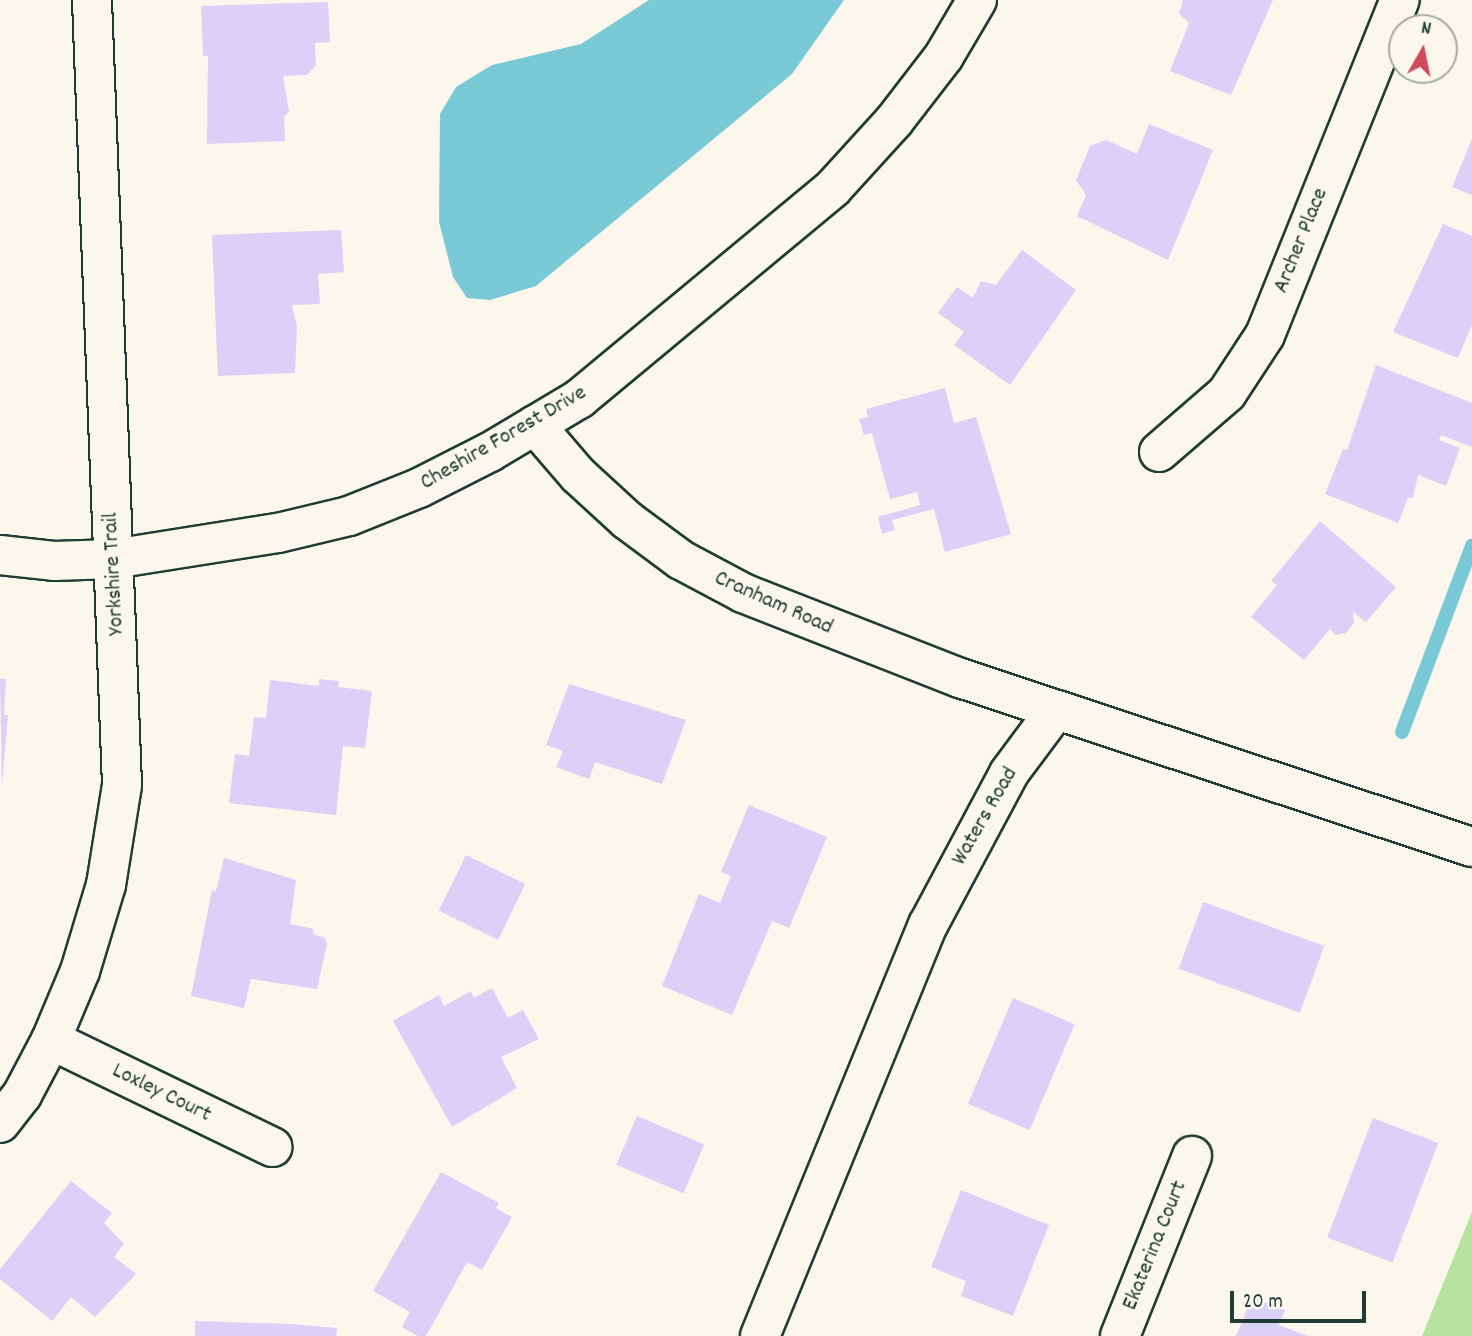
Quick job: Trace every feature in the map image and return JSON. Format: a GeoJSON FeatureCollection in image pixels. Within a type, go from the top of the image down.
{"type":"FeatureCollection","features":[{"type":"Feature","properties":{"kind":"street","name":"Yorkshire Trail"},"geometry":{"type":"LineString","coordinates":[[0,1124],[51,1040],[80,971],[106,885],[122,785],[122,684],[113,559],[92,0]]}},
{"type":"Feature","properties":{"kind":"street","name":"Cheshire Forest Drive"},"geometry":{"type":"LineString","coordinates":[[0,555],[54,561],[113,559],[212,545],[349,516],[419,488],[535,425],[579,399],[833,188],[894,121],[944,56],[977,0]]}},
{"type":"Feature","properties":{"kind":"street","name":"Archer Place"},"geometry":{"type":"LineString","coordinates":[[1159,452],[1227,393],[1265,335],[1400,0]]}},
{"type":"Feature","properties":{"kind":"street","name":"Cranham Road"},"geometry":{"type":"LineString","coordinates":[[535,425],[617,511],[681,560],[743,593],[844,636],[1056,710]]}},
{"type":"Feature","properties":{"kind":"street"},"geometry":{"type":"LineString","coordinates":[[1056,710],[1472,847]]}},
{"type":"Feature","properties":{"kind":"street","name":"Waters Road"},"geometry":{"type":"LineString","coordinates":[[760,1336],[928,925],[1009,773],[1056,710]]}},
{"type":"Feature","properties":{"kind":"street","name":"Loxley Court"},"geometry":{"type":"LineString","coordinates":[[51,1040],[272,1147]]}},
{"type":"Feature","properties":{"kind":"street","name":"Ekaterina Court"},"geometry":{"type":"LineString","coordinates":[[1120,1336],[1192,1156]]}},
{"type":"Feature","properties":{"kind":"green space"},"geometry":{"type":"Polygon","coordinates":[[[1472,1212],[1472,1336],[1422,1336],[1472,1212]]]}},
{"type":"Feature","properties":{"kind":"water"},"geometry":{"type":"Polygon","coordinates":[[[649,0],[844,0],[792,74],[536,286],[490,300],[467,298],[453,277],[439,222],[440,114],[456,87],[492,65],[581,44],[649,0]]]}},
{"type":"Feature","properties":{"kind":"building"},"geometry":{"type":"Polygon","coordinates":[[[1183,0],[1273,0],[1231,95],[1170,71],[1189,23],[1179,13],[1183,0]]]}},
{"type":"Feature","properties":{"kind":"building"},"geometry":{"type":"Polygon","coordinates":[[[328,2],[330,42],[315,43],[316,65],[307,75],[283,76],[289,111],[284,117],[285,141],[207,144],[208,56],[203,56],[201,6],[328,2]]]}},
{"type":"Feature","properties":{"kind":"building"},"geometry":{"type":"Polygon","coordinates":[[[1149,124],[1213,150],[1168,260],[1077,216],[1086,195],[1076,180],[1090,146],[1106,140],[1137,154],[1149,124]]]}},
{"type":"Feature","properties":{"kind":"building"},"geometry":{"type":"Polygon","coordinates":[[[1472,139],[1472,195],[1452,187],[1472,139]]]}},
{"type":"Feature","properties":{"kind":"building"},"geometry":{"type":"Polygon","coordinates":[[[1443,224],[1472,236],[1472,325],[1458,358],[1393,332],[1443,224]]]}},
{"type":"Feature","properties":{"kind":"building"},"geometry":{"type":"Polygon","coordinates":[[[341,230],[344,272],[318,274],[320,304],[292,305],[297,327],[295,373],[218,376],[212,235],[341,230]]]}},
{"type":"Feature","properties":{"kind":"building"},"geometry":{"type":"Polygon","coordinates":[[[1022,250],[1076,290],[1010,385],[954,345],[964,332],[938,313],[957,287],[973,298],[981,281],[996,285],[1022,250]]]}},
{"type":"Feature","properties":{"kind":"building"},"geometry":{"type":"Polygon","coordinates":[[[1376,365],[1472,403],[1472,447],[1441,435],[1439,440],[1460,448],[1446,486],[1418,475],[1413,498],[1408,498],[1398,523],[1325,494],[1343,449],[1347,450],[1376,365]]]}},
{"type":"Feature","properties":{"kind":"building"},"geometry":{"type":"Polygon","coordinates":[[[945,388],[954,423],[976,417],[1011,534],[945,552],[934,509],[892,520],[895,530],[882,534],[878,517],[920,505],[917,492],[890,499],[872,433],[864,435],[859,419],[868,417],[866,409],[945,388]]]}},
{"type":"Feature","properties":{"kind":"building"},"geometry":{"type":"Polygon","coordinates":[[[1320,521],[1396,587],[1366,622],[1353,612],[1354,623],[1346,633],[1336,635],[1330,629],[1304,660],[1251,617],[1277,585],[1271,581],[1320,521]]]}},
{"type":"Feature","properties":{"kind":"building"},"geometry":{"type":"Polygon","coordinates":[[[0,679],[6,679],[4,715],[8,715],[2,786],[0,679]]]}},
{"type":"Feature","properties":{"kind":"building"},"geometry":{"type":"Polygon","coordinates":[[[319,679],[339,681],[338,687],[372,691],[365,748],[343,746],[336,815],[229,803],[235,754],[249,756],[254,717],[266,718],[270,680],[319,686],[319,679]]]}},
{"type":"Feature","properties":{"kind":"building"},"geometry":{"type":"Polygon","coordinates":[[[569,684],[686,720],[662,784],[595,762],[589,779],[556,767],[563,751],[546,745],[569,684]]]}},
{"type":"Feature","properties":{"kind":"building"},"geometry":{"type":"Polygon","coordinates":[[[749,805],[827,837],[789,928],[772,921],[732,1015],[662,986],[699,894],[720,903],[731,876],[721,872],[749,805]]]}},
{"type":"Feature","properties":{"kind":"building"},"geometry":{"type":"Polygon","coordinates":[[[466,855],[525,884],[498,940],[439,911],[466,855]]]}},
{"type":"Feature","properties":{"kind":"building"},"geometry":{"type":"Polygon","coordinates":[[[224,858],[296,880],[290,924],[314,929],[313,934],[325,938],[327,944],[317,989],[251,979],[244,1008],[191,996],[212,890],[216,891],[224,858]]]}},
{"type":"Feature","properties":{"kind":"building"},"geometry":{"type":"Polygon","coordinates":[[[1203,902],[1324,946],[1300,1013],[1179,969],[1203,902]]]}},
{"type":"Feature","properties":{"kind":"building"},"geometry":{"type":"Polygon","coordinates":[[[492,988],[508,1018],[523,1010],[539,1039],[501,1057],[517,1088],[452,1127],[393,1021],[439,995],[444,1006],[471,991],[474,998],[492,988]]]}},
{"type":"Feature","properties":{"kind":"building"},"geometry":{"type":"Polygon","coordinates":[[[1013,998],[1075,1024],[1030,1130],[968,1104],[1013,998]]]}},
{"type":"Feature","properties":{"kind":"building"},"geometry":{"type":"Polygon","coordinates":[[[637,1116],[704,1145],[683,1193],[616,1165],[637,1116]]]}},
{"type":"Feature","properties":{"kind":"building"},"geometry":{"type":"Polygon","coordinates":[[[1373,1118],[1438,1143],[1392,1263],[1327,1237],[1373,1118]]]}},
{"type":"Feature","properties":{"kind":"building"},"geometry":{"type":"Polygon","coordinates":[[[441,1172],[499,1203],[496,1208],[512,1217],[482,1270],[467,1262],[426,1336],[418,1336],[402,1327],[410,1312],[373,1291],[441,1172]]]}},
{"type":"Feature","properties":{"kind":"building"},"geometry":{"type":"Polygon","coordinates":[[[71,1181],[112,1213],[104,1223],[124,1244],[114,1257],[136,1274],[95,1317],[71,1297],[52,1321],[0,1279],[0,1269],[71,1181]]]}},
{"type":"Feature","properties":{"kind":"building"},"geometry":{"type":"Polygon","coordinates":[[[961,1190],[1049,1225],[1013,1316],[961,1296],[966,1281],[931,1267],[961,1190]]]}},
{"type":"Feature","properties":{"kind":"building"},"geometry":{"type":"Polygon","coordinates":[[[1252,1297],[1285,1310],[1279,1325],[1308,1336],[1236,1336],[1252,1297]]]}},
{"type":"Feature","properties":{"kind":"building"},"geometry":{"type":"Polygon","coordinates":[[[195,1321],[337,1328],[336,1336],[195,1336],[195,1321]]]}},
{"type":"Feature","properties":{"kind":"waterway"},"geometry":{"type":"LineString","coordinates":[[1402,732],[1472,546]]}}]}
